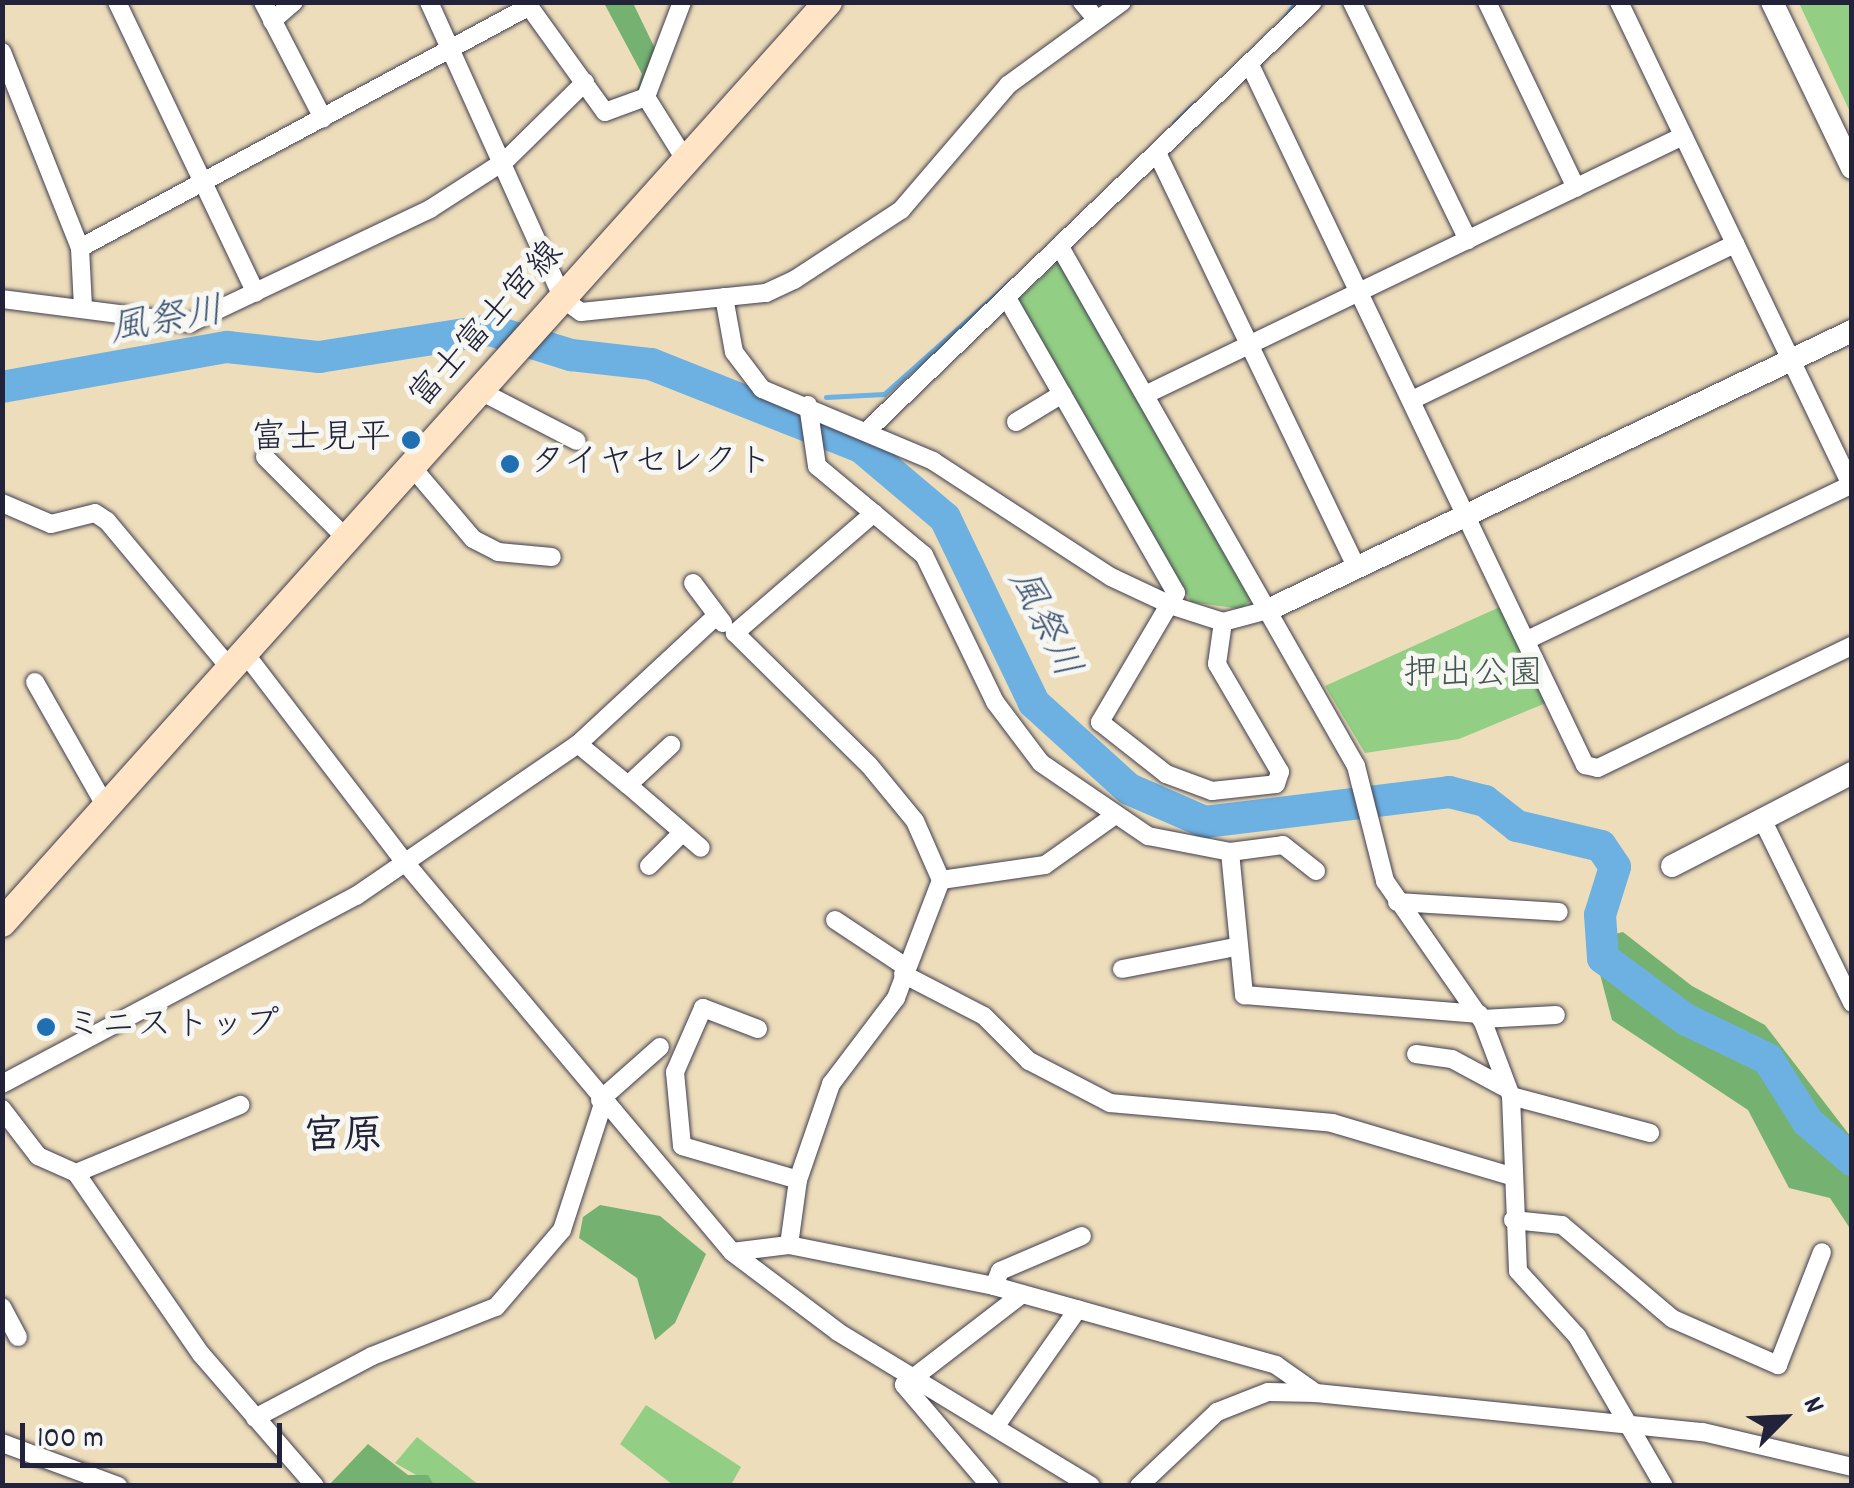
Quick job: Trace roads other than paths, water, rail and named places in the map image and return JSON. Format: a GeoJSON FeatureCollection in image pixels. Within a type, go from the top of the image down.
{"type":"FeatureCollection","features":[{"type":"Feature","properties":{"kind":"main road","name":"富士富士宮線"},"geometry":{"type":"LineString","coordinates":[[2,923],[828,2]]}},
{"type":"Feature","properties":{"kind":"street"},"geometry":{"type":"LineString","coordinates":[[117,2],[256,293]]}},
{"type":"Feature","properties":{"kind":"street"},"geometry":{"type":"LineString","coordinates":[[263,2],[323,118]]}},
{"type":"Feature","properties":{"kind":"street"},"geometry":{"type":"LineString","coordinates":[[272,20],[294,2]]}},
{"type":"Feature","properties":{"kind":"street"},"geometry":{"type":"LineString","coordinates":[[428,2],[506,160],[563,298],[581,312],[766,293],[865,239],[1008,84],[1122,2]]}},
{"type":"Feature","properties":{"kind":"street"},"geometry":{"type":"LineString","coordinates":[[80,248],[452,51],[527,5],[605,112],[646,97],[682,2]]}},
{"type":"Feature","properties":{"kind":"street"},"geometry":{"type":"LineString","coordinates":[[1082,2],[1097,20]]}},
{"type":"Feature","properties":{"kind":"street"},"geometry":{"type":"LineString","coordinates":[[869,429],[1251,67],[1313,2]]}},
{"type":"Feature","properties":{"kind":"street"},"geometry":{"type":"LineString","coordinates":[[1352,2],[1468,240]]}},
{"type":"Feature","properties":{"kind":"street"},"geometry":{"type":"LineString","coordinates":[[1487,2],[1576,188]]}},
{"type":"Feature","properties":{"kind":"street"},"geometry":{"type":"LineString","coordinates":[[1527,640],[1851,486],[1619,2]]}},
{"type":"Feature","properties":{"kind":"street"},"geometry":{"type":"LineString","coordinates":[[1772,2],[1852,168]]}},
{"type":"Feature","properties":{"kind":"street"},"geometry":{"type":"LineString","coordinates":[[2,52],[80,248],[83,307]]}},
{"type":"Feature","properties":{"kind":"street"},"geometry":{"type":"LineString","coordinates":[[1251,67],[1586,765],[1598,768],[1852,646]]}},
{"type":"Feature","properties":{"kind":"street"},"geometry":{"type":"LineString","coordinates":[[2,299],[83,307],[177,327],[370,244],[506,160],[584,82]]}},
{"type":"Feature","properties":{"kind":"street"},"geometry":{"type":"LineString","coordinates":[[646,97],[686,162]]}},
{"type":"Feature","properties":{"kind":"street"},"geometry":{"type":"LineString","coordinates":[[1147,394],[1683,136]]}},
{"type":"Feature","properties":{"kind":"street"},"geometry":{"type":"LineString","coordinates":[[1158,155],[1357,568]]}},
{"type":"Feature","properties":{"kind":"street"},"geometry":{"type":"LineString","coordinates":[[1412,400],[1735,244]]}},
{"type":"Feature","properties":{"kind":"street"},"geometry":{"type":"LineString","coordinates":[[1060,247],[1268,610],[1360,783],[1398,902],[1480,1016],[1508,1091],[1518,1270],[1577,1336],[1633,1424],[1664,1486]]}},
{"type":"Feature","properties":{"kind":"street"},"geometry":{"type":"LineString","coordinates":[[724,297],[745,374],[807,407],[869,429],[1173,606],[1223,622],[1268,610],[1852,331]]}},
{"type":"Feature","properties":{"kind":"street"},"geometry":{"type":"LineString","coordinates":[[1007,298],[1176,594],[1173,606],[1100,722],[1166,774],[1212,792],[1276,784],[1280,772],[1217,664],[1223,622]]}},
{"type":"Feature","properties":{"kind":"street"},"geometry":{"type":"LineString","coordinates":[[478,390],[578,440]]}},
{"type":"Feature","properties":{"kind":"street"},"geometry":{"type":"LineString","coordinates":[[1016,422],[1062,394]]}},
{"type":"Feature","properties":{"kind":"street"},"geometry":{"type":"LineString","coordinates":[[807,407],[807,440],[817,466],[934,567],[1015,737],[1114,816],[1187,849],[1230,852],[1283,845],[1316,871]]}},
{"type":"Feature","properties":{"kind":"street"},"geometry":{"type":"LineString","coordinates":[[266,457],[346,540]]}},
{"type":"Feature","properties":{"kind":"street"},"geometry":{"type":"LineString","coordinates":[[412,467],[472,539],[498,552],[552,556]]}},
{"type":"Feature","properties":{"kind":"street"},"geometry":{"type":"LineString","coordinates":[[2,503],[50,524],[95,513],[108,522],[237,660],[601,1102],[732,1252],[915,1378],[1091,1486]]}},
{"type":"Feature","properties":{"kind":"street"},"geometry":{"type":"LineString","coordinates":[[735,633],[874,512]]}},
{"type":"Feature","properties":{"kind":"street"},"geometry":{"type":"LineString","coordinates":[[693,583],[715,617],[869,765],[914,821],[941,880],[905,971],[831,1084],[798,1180],[789,1245]]}},
{"type":"Feature","properties":{"kind":"street"},"geometry":{"type":"LineString","coordinates":[[2,1084],[356,896],[402,860],[578,744],[715,617]]}},
{"type":"Feature","properties":{"kind":"street"},"geometry":{"type":"LineString","coordinates":[[35,682],[106,806]]}},
{"type":"Feature","properties":{"kind":"street"},"geometry":{"type":"LineString","coordinates":[[578,744],[702,848]]}},
{"type":"Feature","properties":{"kind":"street"},"geometry":{"type":"LineString","coordinates":[[628,785],[671,745]]}},
{"type":"Feature","properties":{"kind":"street"},"geometry":{"type":"LineString","coordinates":[[1672,866],[1852,773]]}},
{"type":"Feature","properties":{"kind":"street"},"geometry":{"type":"LineString","coordinates":[[941,880],[1045,865],[1114,816]]}},
{"type":"Feature","properties":{"kind":"street"},"geometry":{"type":"LineString","coordinates":[[1762,819],[1852,1003]]}},
{"type":"Feature","properties":{"kind":"street"},"geometry":{"type":"LineString","coordinates":[[648,866],[682,834]]}},
{"type":"Feature","properties":{"kind":"street"},"geometry":{"type":"LineString","coordinates":[[1230,852],[1235,947],[1244,995],[1480,1016],[1556,1015]]}},
{"type":"Feature","properties":{"kind":"street"},"geometry":{"type":"LineString","coordinates":[[1398,902],[1559,912]]}},
{"type":"Feature","properties":{"kind":"street"},"geometry":{"type":"LineString","coordinates":[[835,920],[905,971],[984,1016],[1029,1061],[1110,1103],[1332,1123],[1511,1176]]}},
{"type":"Feature","properties":{"kind":"street"},"geometry":{"type":"LineString","coordinates":[[1122,969],[1235,947]]}},
{"type":"Feature","properties":{"kind":"street"},"geometry":{"type":"LineString","coordinates":[[758,1030],[704,1008],[675,1072],[682,1146],[798,1180]]}},
{"type":"Feature","properties":{"kind":"street"},"geometry":{"type":"LineString","coordinates":[[256,1418],[372,1356],[496,1308],[562,1230],[601,1102],[660,1047]]}},
{"type":"Feature","properties":{"kind":"street"},"geometry":{"type":"LineString","coordinates":[[1416,1054],[1452,1059],[1508,1091],[1650,1134]]}},
{"type":"Feature","properties":{"kind":"street"},"geometry":{"type":"LineString","coordinates":[[76,1174],[240,1105]]}},
{"type":"Feature","properties":{"kind":"street"},"geometry":{"type":"LineString","coordinates":[[2,1109],[38,1156],[76,1174],[256,1418],[315,1486]]}},
{"type":"Feature","properties":{"kind":"street"},"geometry":{"type":"LineString","coordinates":[[1513,1220],[1562,1225],[1674,1319],[1778,1365],[1822,1252]]}},
{"type":"Feature","properties":{"kind":"street"},"geometry":{"type":"LineString","coordinates":[[994,1286],[1000,1271],[1082,1236]]}},
{"type":"Feature","properties":{"kind":"street"},"geometry":{"type":"LineString","coordinates":[[732,1252],[789,1245],[994,1286],[1276,1365],[1316,1393]]}},
{"type":"Feature","properties":{"kind":"street"},"geometry":{"type":"LineString","coordinates":[[988,1485],[916,1408],[904,1386],[1022,1294]]}},
{"type":"Feature","properties":{"kind":"street"},"geometry":{"type":"LineString","coordinates":[[2,1307],[18,1337]]}},
{"type":"Feature","properties":{"kind":"street"},"geometry":{"type":"LineString","coordinates":[[995,1426],[1078,1310]]}},
{"type":"Feature","properties":{"kind":"street"},"geometry":{"type":"LineString","coordinates":[[1139,1486],[1217,1412],[1268,1392],[1316,1393],[1633,1424],[1852,1467]]}},
{"type":"Feature","properties":{"kind":"street"},"geometry":{"type":"LineString","coordinates":[[2,1442],[118,1486]]}},
{"type":"Feature","properties":{"kind":"waterway"},"geometry":{"type":"LineString","coordinates":[[1283,20],[1296,2]]}},
{"type":"Feature","properties":{"kind":"waterway"},"geometry":{"type":"LineString","coordinates":[[1174,123],[1195,103]]}},
{"type":"Feature","properties":{"kind":"waterway"},"geometry":{"type":"LineString","coordinates":[[826,397],[884,394],[1012,280]]}},
{"type":"Feature","properties":{"kind":"waterway","name":"風祭川"},"geometry":{"type":"LineString","coordinates":[[2,387],[227,347],[319,357],[490,330],[571,355],[651,364],[861,447],[945,518],[1034,703],[1129,789],[1205,822],[1449,792],[1485,801],[1517,826],[1601,846],[1615,867],[1600,915],[1603,958],[1685,1019],[1768,1059],[1808,1122],[1852,1160]]}},
{"type":"Feature","properties":{"kind":"waterway"},"geometry":{"type":"LineString","coordinates":[[774,416],[794,409]]}},
{"type":"Feature","properties":{"kind":"place","name":"富士見平"},"geometry":{"type":"Point","coordinates":[411,440]}},
{"type":"Feature","properties":{"kind":"place","name":"タイヤセレクト"},"geometry":{"type":"Point","coordinates":[510,464]}},
{"type":"Feature","properties":{"kind":"place","name":"ミニストップ"},"geometry":{"type":"Point","coordinates":[46,1027]}},
{"type":"Feature","properties":{"kind":"district","name":"宮原"},"geometry":{"type":"Point","coordinates":[343,1140]}},
{"type":"Feature","properties":{"kind":"park label","name":"押出公園"},"geometry":{"type":"Point","coordinates":[1473,676]}}]}
